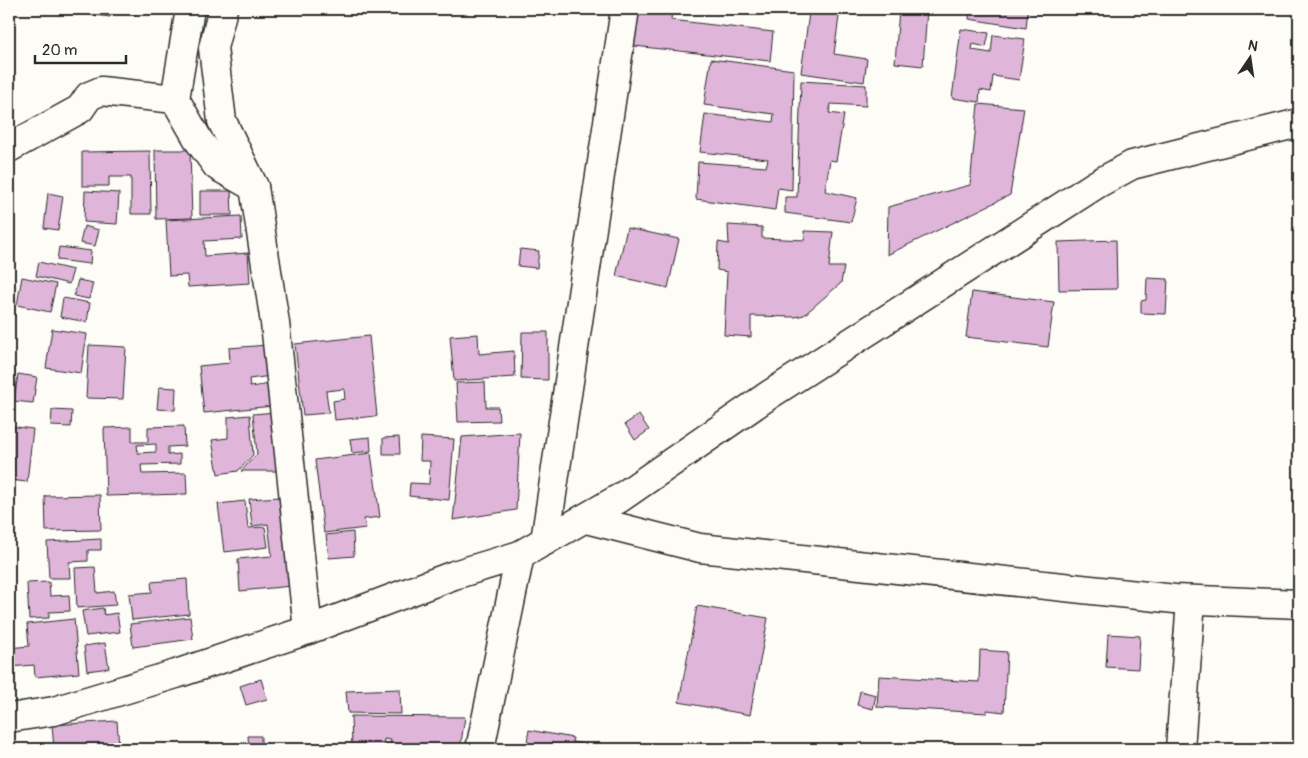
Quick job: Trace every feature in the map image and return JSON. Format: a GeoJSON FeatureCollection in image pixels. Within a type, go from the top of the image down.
{"type":"FeatureCollection","features":[{"type":"Feature","properties":{"kind":"street"},"geometry":{"type":"LineString","coordinates":[[190,9],[175,99],[216,166],[254,187]]}},
{"type":"Feature","properties":{"kind":"street"},"geometry":{"type":"LineString","coordinates":[[223,9],[213,48],[222,121],[254,187],[275,323],[308,630]]}},
{"type":"Feature","properties":{"kind":"street"},"geometry":{"type":"LineString","coordinates":[[545,541],[625,9]]}},
{"type":"Feature","properties":{"kind":"street"},"geometry":{"type":"LineString","coordinates":[[9,148],[80,109],[89,96],[101,91],[175,99]]}},
{"type":"Feature","properties":{"kind":"street"},"geometry":{"type":"LineString","coordinates":[[9,718],[54,711],[176,674],[308,630],[454,576],[520,555],[586,519],[769,395],[1097,184],[1132,165],[1299,123]]}},
{"type":"Feature","properties":{"kind":"street"},"geometry":{"type":"LineString","coordinates":[[586,519],[700,548],[1190,600],[1299,604]]}},
{"type":"Feature","properties":{"kind":"street"},"geometry":{"type":"LineString","coordinates":[[480,749],[520,555]]}},
{"type":"Feature","properties":{"kind":"street"},"geometry":{"type":"LineString","coordinates":[[1180,749],[1190,600]]}},
{"type":"Feature","properties":{"kind":"building"},"geometry":{"type":"Polygon","coordinates":[[[65,9],[110,9],[110,17],[65,11],[65,9]]]}},
{"type":"Feature","properties":{"kind":"building"},"geometry":{"type":"Polygon","coordinates":[[[117,9],[136,9],[136,14],[117,12],[117,9]]]}},
{"type":"Feature","properties":{"kind":"building"},"geometry":{"type":"Polygon","coordinates":[[[639,9],[672,9],[671,20],[773,32],[770,61],[634,46],[639,9]]]}},
{"type":"Feature","properties":{"kind":"building"},"geometry":{"type":"Polygon","coordinates":[[[797,9],[840,9],[834,54],[867,59],[864,82],[801,73],[809,13],[796,11],[797,9]]]}},
{"type":"Feature","properties":{"kind":"building"},"geometry":{"type":"Polygon","coordinates":[[[899,9],[927,9],[923,66],[895,63],[899,9]]]}},
{"type":"Feature","properties":{"kind":"building"},"geometry":{"type":"Polygon","coordinates":[[[970,9],[1028,9],[1026,28],[969,19],[970,9]]]}},
{"type":"Feature","properties":{"kind":"building"},"geometry":{"type":"Polygon","coordinates":[[[961,29],[989,33],[986,47],[973,44],[972,50],[991,53],[993,35],[1025,39],[1019,80],[993,76],[991,92],[980,90],[979,102],[952,98],[961,29]]]}},
{"type":"Feature","properties":{"kind":"building"},"geometry":{"type":"Polygon","coordinates":[[[711,59],[794,70],[792,190],[778,188],[775,210],[696,199],[698,162],[766,167],[768,159],[700,152],[705,114],[773,122],[774,114],[704,105],[711,59]]]}},
{"type":"Feature","properties":{"kind":"building"},"geometry":{"type":"Polygon","coordinates":[[[801,81],[866,85],[866,106],[831,104],[829,113],[844,115],[836,161],[830,160],[825,191],[857,198],[851,222],[785,213],[785,197],[797,197],[801,81]]]}},
{"type":"Feature","properties":{"kind":"building"},"geometry":{"type":"Polygon","coordinates":[[[978,104],[1024,108],[1010,195],[887,255],[888,207],[970,185],[978,104]]]}},
{"type":"Feature","properties":{"kind":"building"},"geometry":{"type":"Polygon","coordinates":[[[155,150],[190,150],[192,218],[156,219],[155,150]]]}},
{"type":"Feature","properties":{"kind":"building"},"geometry":{"type":"Polygon","coordinates":[[[150,151],[151,214],[131,214],[131,177],[109,177],[109,186],[82,186],[82,152],[150,151]]]}},
{"type":"Feature","properties":{"kind":"building"},"geometry":{"type":"Polygon","coordinates":[[[85,191],[119,193],[117,224],[84,222],[85,191]]]}},
{"type":"Feature","properties":{"kind":"building"},"geometry":{"type":"Polygon","coordinates":[[[200,191],[231,191],[232,215],[200,215],[200,191]]]}},
{"type":"Feature","properties":{"kind":"building"},"geometry":{"type":"Polygon","coordinates":[[[48,193],[63,196],[58,230],[44,228],[48,193]]]}},
{"type":"Feature","properties":{"kind":"building"},"geometry":{"type":"Polygon","coordinates":[[[241,216],[242,239],[204,241],[205,256],[248,253],[250,283],[188,287],[187,275],[169,276],[166,220],[241,216]]]}},
{"type":"Feature","properties":{"kind":"building"},"geometry":{"type":"Polygon","coordinates":[[[728,225],[762,227],[762,238],[805,240],[804,231],[833,232],[829,267],[844,267],[841,283],[804,315],[795,317],[751,316],[751,337],[724,335],[727,272],[717,270],[718,242],[729,244],[728,225]]]}},
{"type":"Feature","properties":{"kind":"building"},"geometry":{"type":"Polygon","coordinates":[[[84,226],[99,230],[95,246],[80,243],[84,226]]]}},
{"type":"Feature","properties":{"kind":"building"},"geometry":{"type":"Polygon","coordinates":[[[627,228],[679,239],[668,288],[616,276],[627,228]]]}},
{"type":"Feature","properties":{"kind":"building"},"geometry":{"type":"Polygon","coordinates":[[[1116,240],[1117,289],[1059,290],[1058,242],[1116,240]]]}},
{"type":"Feature","properties":{"kind":"building"},"geometry":{"type":"Polygon","coordinates":[[[59,247],[91,251],[90,264],[57,260],[59,247]]]}},
{"type":"Feature","properties":{"kind":"building"},"geometry":{"type":"Polygon","coordinates":[[[520,249],[539,251],[537,268],[518,266],[520,249]]]}},
{"type":"Feature","properties":{"kind":"building"},"geometry":{"type":"Polygon","coordinates":[[[39,262],[73,270],[69,284],[36,276],[39,262]]]}},
{"type":"Feature","properties":{"kind":"building"},"geometry":{"type":"Polygon","coordinates":[[[22,277],[56,284],[50,312],[17,305],[22,277]]]}},
{"type":"Feature","properties":{"kind":"building"},"geometry":{"type":"Polygon","coordinates":[[[1147,278],[1168,279],[1166,314],[1141,313],[1141,301],[1146,300],[1147,278]]]}},
{"type":"Feature","properties":{"kind":"building"},"geometry":{"type":"Polygon","coordinates":[[[78,280],[93,283],[89,299],[74,296],[78,280]]]}},
{"type":"Feature","properties":{"kind":"building"},"geometry":{"type":"Polygon","coordinates":[[[972,292],[1054,302],[1048,347],[966,337],[972,292]]]}},
{"type":"Feature","properties":{"kind":"building"},"geometry":{"type":"Polygon","coordinates":[[[63,298],[90,303],[87,322],[60,317],[63,298]]]}},
{"type":"Feature","properties":{"kind":"building"},"geometry":{"type":"Polygon","coordinates":[[[52,329],[87,334],[81,373],[46,368],[52,329]]]}},
{"type":"Feature","properties":{"kind":"building"},"geometry":{"type":"Polygon","coordinates":[[[522,332],[548,332],[548,380],[521,379],[522,332]]]}},
{"type":"Feature","properties":{"kind":"building"},"geometry":{"type":"Polygon","coordinates":[[[478,334],[479,354],[514,351],[515,377],[454,381],[450,336],[478,334]]]}},
{"type":"Feature","properties":{"kind":"building"},"geometry":{"type":"Polygon","coordinates":[[[369,336],[377,416],[335,420],[333,401],[345,399],[344,389],[326,391],[329,413],[303,415],[295,344],[369,336]]]}},
{"type":"Feature","properties":{"kind":"building"},"geometry":{"type":"Polygon","coordinates":[[[89,345],[126,347],[123,399],[86,398],[89,345]]]}},
{"type":"Feature","properties":{"kind":"building"},"geometry":{"type":"Polygon","coordinates":[[[268,345],[271,376],[249,379],[250,387],[271,384],[273,406],[204,413],[199,366],[230,363],[229,348],[268,345]]]}},
{"type":"Feature","properties":{"kind":"building"},"geometry":{"type":"Polygon","coordinates":[[[9,369],[15,371],[9,393],[9,369]]]}},
{"type":"Feature","properties":{"kind":"building"},"geometry":{"type":"Polygon","coordinates":[[[18,374],[37,377],[33,403],[14,401],[18,374]]]}},
{"type":"Feature","properties":{"kind":"building"},"geometry":{"type":"Polygon","coordinates":[[[485,382],[486,407],[498,407],[499,421],[458,422],[456,383],[485,382]]]}},
{"type":"Feature","properties":{"kind":"building"},"geometry":{"type":"Polygon","coordinates":[[[159,387],[176,388],[175,410],[157,409],[159,387]]]}},
{"type":"Feature","properties":{"kind":"building"},"geometry":{"type":"Polygon","coordinates":[[[52,410],[72,411],[71,427],[51,426],[52,410]]]}},
{"type":"Feature","properties":{"kind":"building"},"geometry":{"type":"Polygon","coordinates":[[[276,412],[279,471],[241,471],[257,454],[253,414],[276,412]]]}},
{"type":"Feature","properties":{"kind":"building"},"geometry":{"type":"Polygon","coordinates":[[[250,415],[253,455],[238,471],[218,474],[212,440],[228,438],[228,417],[250,415]]]}},
{"type":"Feature","properties":{"kind":"building"},"geometry":{"type":"Polygon","coordinates":[[[639,415],[649,430],[635,440],[625,424],[639,415]]]}},
{"type":"Feature","properties":{"kind":"building"},"geometry":{"type":"Polygon","coordinates":[[[9,426],[33,429],[27,482],[9,480],[9,426]]]}},
{"type":"Feature","properties":{"kind":"building"},"geometry":{"type":"Polygon","coordinates":[[[184,426],[185,446],[168,447],[168,455],[180,454],[180,464],[141,465],[142,474],[186,473],[187,494],[106,496],[104,428],[132,427],[132,442],[148,442],[148,427],[184,426]],[[156,444],[137,445],[138,453],[156,452],[156,444]]]}},
{"type":"Feature","properties":{"kind":"building"},"geometry":{"type":"Polygon","coordinates":[[[520,433],[516,510],[453,520],[462,437],[520,433]]]}},
{"type":"Feature","properties":{"kind":"building"},"geometry":{"type":"Polygon","coordinates":[[[370,437],[371,451],[352,453],[350,439],[370,437]]]}},
{"type":"Feature","properties":{"kind":"building"},"geometry":{"type":"Polygon","coordinates":[[[399,437],[400,454],[383,454],[383,438],[399,437]]]}},
{"type":"Feature","properties":{"kind":"building"},"geometry":{"type":"Polygon","coordinates":[[[421,437],[454,439],[449,500],[409,496],[410,483],[429,484],[430,461],[420,461],[421,437]]]}},
{"type":"Feature","properties":{"kind":"building"},"geometry":{"type":"Polygon","coordinates":[[[371,453],[380,517],[364,519],[366,528],[324,533],[315,460],[371,453]]]}},
{"type":"Feature","properties":{"kind":"building"},"geometry":{"type":"Polygon","coordinates":[[[100,495],[101,530],[46,531],[45,496],[100,495]]]}},
{"type":"Feature","properties":{"kind":"building"},"geometry":{"type":"Polygon","coordinates":[[[280,497],[292,586],[240,591],[238,559],[272,556],[268,524],[252,526],[249,499],[280,497]]]}},
{"type":"Feature","properties":{"kind":"building"},"geometry":{"type":"Polygon","coordinates":[[[245,501],[248,528],[265,527],[268,547],[224,552],[218,504],[245,501]]]}},
{"type":"Feature","properties":{"kind":"building"},"geometry":{"type":"Polygon","coordinates":[[[353,532],[354,556],[329,558],[326,535],[353,532]]]}},
{"type":"Feature","properties":{"kind":"building"},"geometry":{"type":"Polygon","coordinates":[[[101,539],[101,550],[88,550],[88,561],[69,562],[70,578],[49,578],[47,542],[101,539]]]}},
{"type":"Feature","properties":{"kind":"building"},"geometry":{"type":"Polygon","coordinates":[[[95,567],[97,593],[114,591],[116,605],[77,608],[75,568],[95,567]]]}},
{"type":"Feature","properties":{"kind":"building"},"geometry":{"type":"Polygon","coordinates":[[[187,579],[189,614],[132,620],[129,594],[152,592],[151,582],[187,579]]]}},
{"type":"Feature","properties":{"kind":"building"},"geometry":{"type":"Polygon","coordinates":[[[49,582],[50,596],[69,595],[70,611],[49,612],[49,618],[29,619],[27,583],[49,582]]]}},
{"type":"Feature","properties":{"kind":"building"},"geometry":{"type":"Polygon","coordinates":[[[697,606],[768,618],[750,715],[679,702],[697,606]]]}},
{"type":"Feature","properties":{"kind":"building"},"geometry":{"type":"Polygon","coordinates":[[[103,608],[104,615],[117,613],[120,632],[86,636],[82,611],[103,608]]]}},
{"type":"Feature","properties":{"kind":"building"},"geometry":{"type":"Polygon","coordinates":[[[190,617],[193,639],[133,647],[130,624],[190,617]]]}},
{"type":"Feature","properties":{"kind":"building"},"geometry":{"type":"Polygon","coordinates":[[[74,619],[79,673],[35,677],[34,665],[9,667],[9,648],[29,646],[27,624],[74,619]]]}},
{"type":"Feature","properties":{"kind":"building"},"geometry":{"type":"Polygon","coordinates":[[[1108,634],[1140,636],[1138,669],[1106,667],[1108,634]]]}},
{"type":"Feature","properties":{"kind":"building"},"geometry":{"type":"Polygon","coordinates":[[[105,643],[109,668],[87,671],[84,646],[105,643]]]}},
{"type":"Feature","properties":{"kind":"building"},"geometry":{"type":"Polygon","coordinates":[[[980,650],[1007,652],[1004,712],[987,710],[987,713],[877,707],[879,676],[979,682],[980,650]]]}},
{"type":"Feature","properties":{"kind":"building"},"geometry":{"type":"Polygon","coordinates":[[[261,679],[267,699],[246,705],[240,686],[261,679]]]}},
{"type":"Feature","properties":{"kind":"building"},"geometry":{"type":"Polygon","coordinates":[[[400,689],[401,714],[348,713],[346,691],[400,689]]]}},
{"type":"Feature","properties":{"kind":"building"},"geometry":{"type":"Polygon","coordinates":[[[860,691],[876,695],[873,709],[857,705],[860,691]]]}},
{"type":"Feature","properties":{"kind":"building"},"geometry":{"type":"Polygon","coordinates":[[[351,716],[465,717],[460,749],[389,749],[391,740],[384,739],[383,749],[352,749],[351,716]]]}},
{"type":"Feature","properties":{"kind":"building"},"geometry":{"type":"Polygon","coordinates":[[[117,721],[119,746],[54,749],[52,725],[117,721]]]}},
{"type":"Feature","properties":{"kind":"building"},"geometry":{"type":"Polygon","coordinates":[[[529,730],[573,738],[572,742],[613,749],[526,749],[529,730]]]}},
{"type":"Feature","properties":{"kind":"building"},"geometry":{"type":"Polygon","coordinates":[[[248,736],[261,736],[261,749],[249,749],[248,736]]]}}]}
